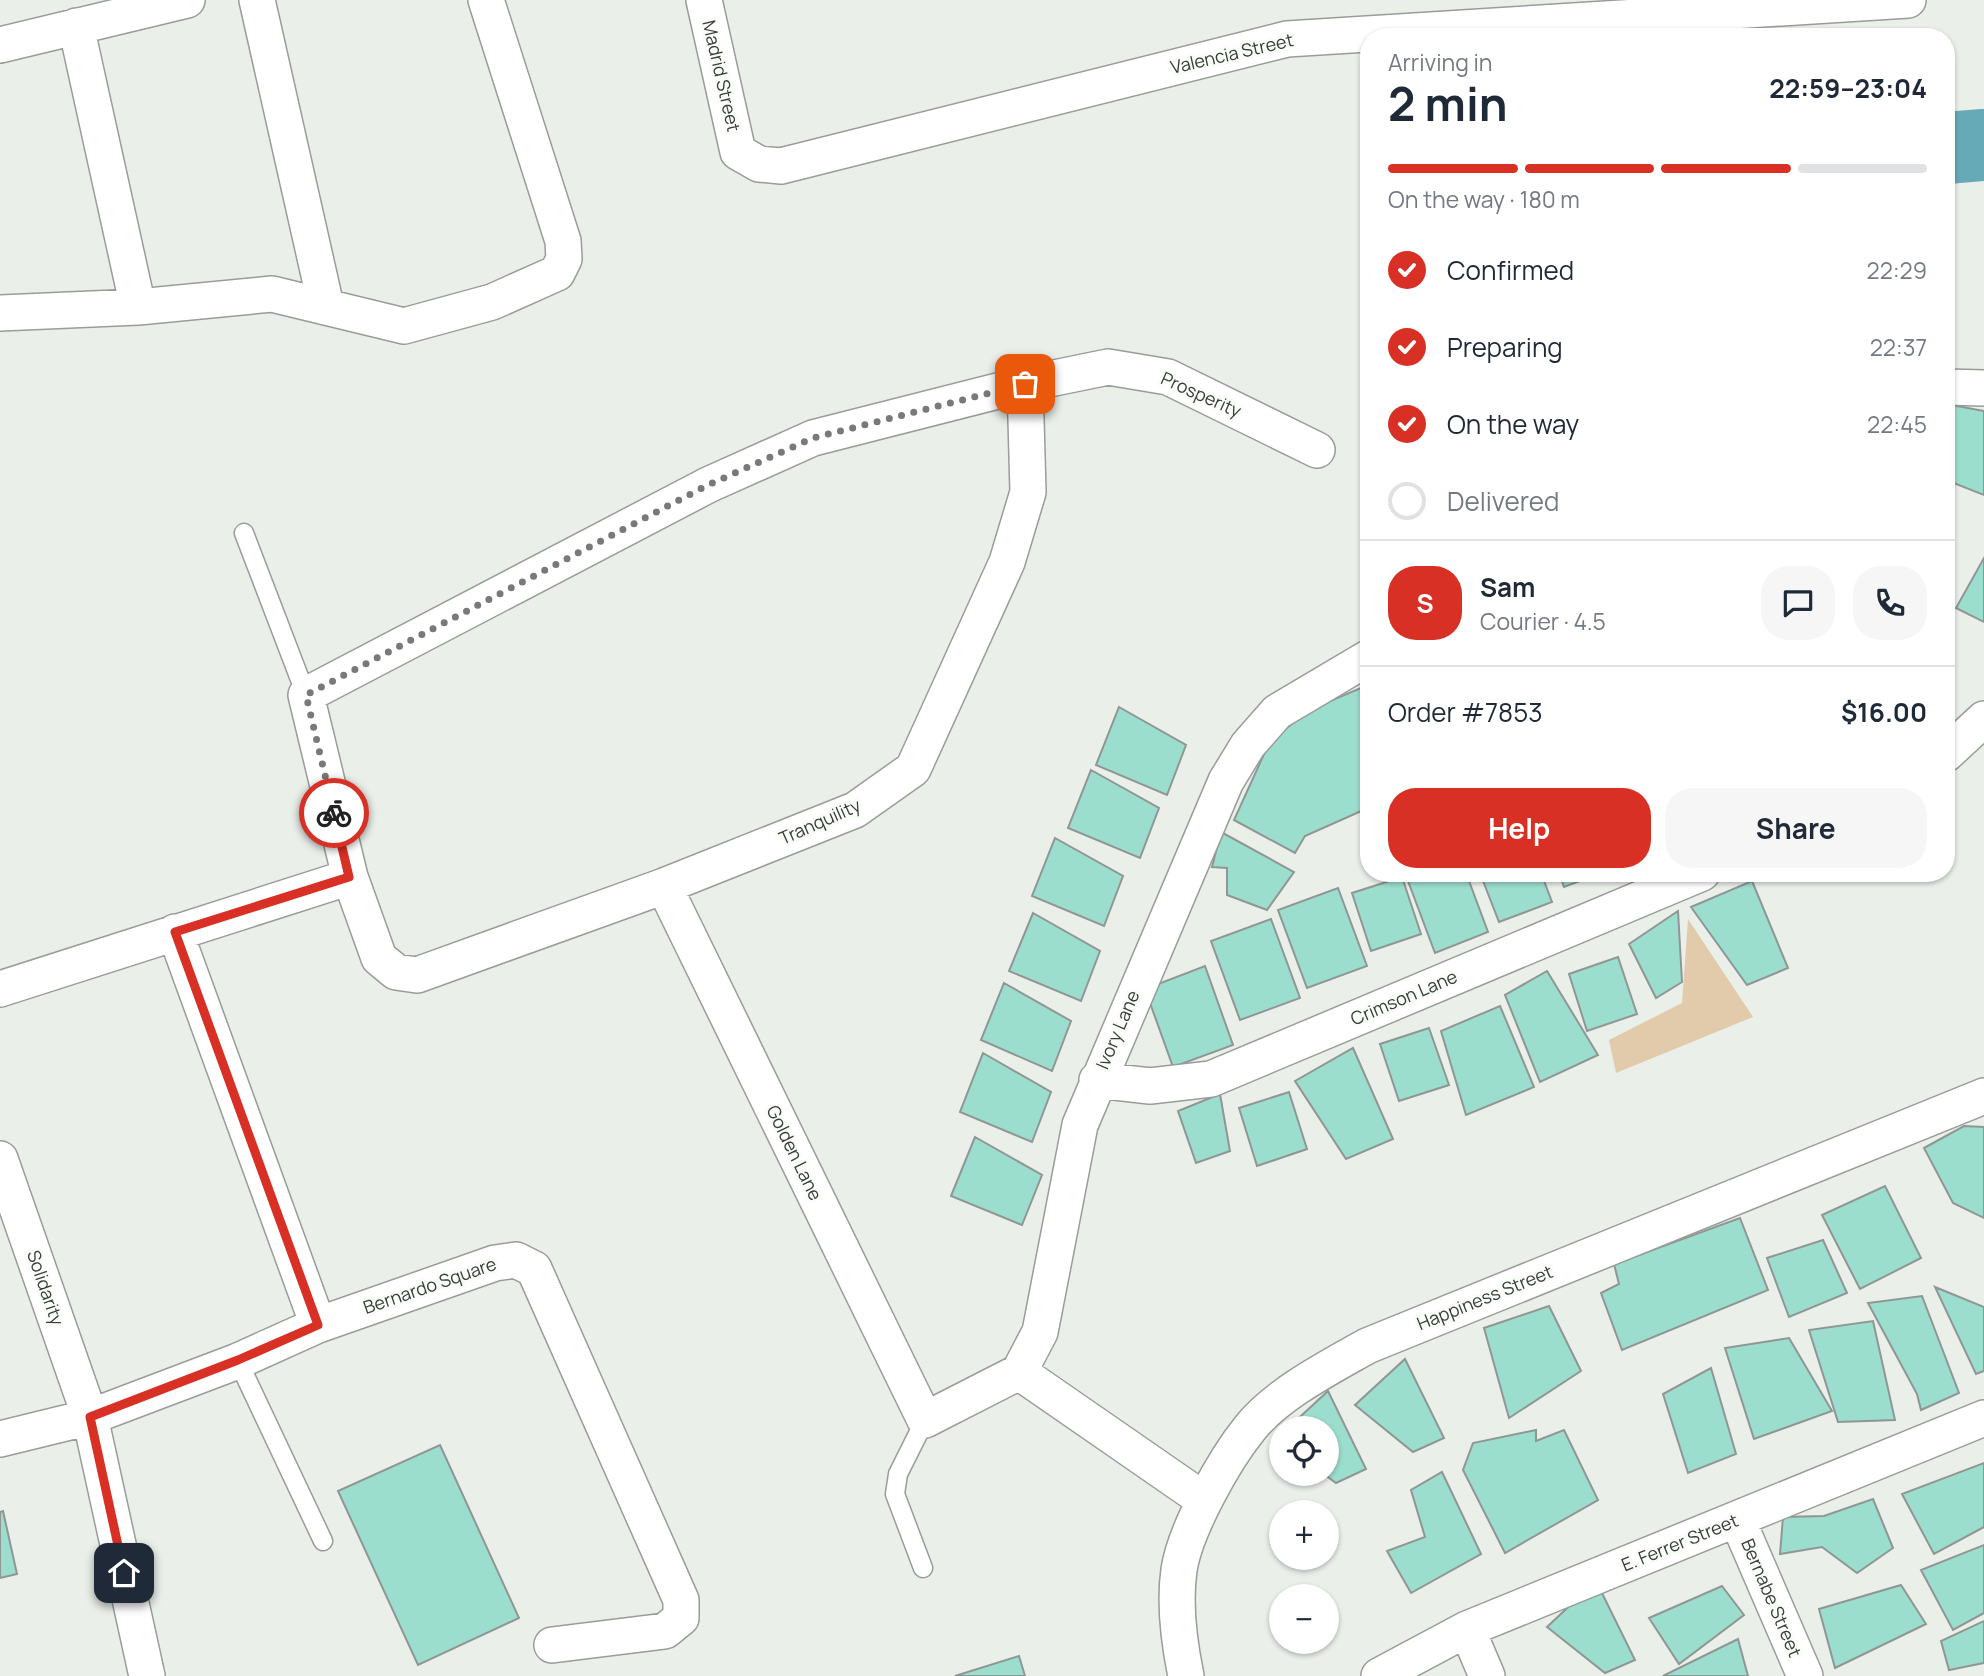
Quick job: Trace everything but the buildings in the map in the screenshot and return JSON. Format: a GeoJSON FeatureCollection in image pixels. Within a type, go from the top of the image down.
{"type":"FeatureCollection","features":[{"type":"Feature","properties":{"kind":"street"},"geometry":{"type":"LineString","coordinates":[[0,45],[187,0]]}},
{"type":"Feature","properties":{"kind":"street"},"geometry":{"type":"LineString","coordinates":[[257,0],[326,306]]}},
{"type":"Feature","properties":{"kind":"street"},"geometry":{"type":"LineString","coordinates":[[0,313],[138,307],[272,294],[404,326],[492,302],[557,273],[564,259],[564,241],[486,0]]}},
{"type":"Feature","properties":{"kind":"street","name":"Madrid Street"},"geometry":{"type":"LineString","coordinates":[[704,0],[738,152]]}},
{"type":"Feature","properties":{"kind":"street","name":"Valencia Street"},"geometry":{"type":"LineString","coordinates":[[1456,28],[1908,0]]}},
{"type":"Feature","properties":{"kind":"street"},"geometry":{"type":"LineString","coordinates":[[76,26],[138,307]]}},
{"type":"Feature","properties":{"kind":"street","name":"Valencia Street"},"geometry":{"type":"LineString","coordinates":[[738,152],[760,164],[781,166],[1287,39],[1360,34]]}},
{"type":"Feature","properties":{"kind":"street","name":"Prosperity"},"geometry":{"type":"LineString","coordinates":[[306,695],[708,485],[813,438],[1025,384],[1108,367],[1168,377],[1317,450]]}},
{"type":"Feature","properties":{"kind":"street","name":"Tranquility"},"geometry":{"type":"LineString","coordinates":[[349,877],[379,958],[396,972],[416,975],[664,886],[855,810],[913,769],[1007,562],[1028,492],[1025,384]]}},
{"type":"Feature","properties":{"kind":"street"},"geometry":{"type":"LineString","coordinates":[[1955,387],[1984,388]]}},
{"type":"Feature","properties":{"kind":"street","name":"Ivory Lane"},"geometry":{"type":"LineString","coordinates":[[1019,1372],[1040,1332],[1080,1125],[1226,781],[1248,745],[1277,712],[1360,663]]}},
{"type":"Feature","properties":{"kind":"street"},"geometry":{"type":"LineString","coordinates":[[0,989],[349,877],[306,695]]}},
{"type":"Feature","properties":{"kind":"street"},"geometry":{"type":"LineString","coordinates":[[1955,746],[1984,719]]}},
{"type":"Feature","properties":{"kind":"street","name":"Crimson Lane"},"geometry":{"type":"LineString","coordinates":[[1097,1080],[1150,1086],[1210,1079],[1681,882]]}},
{"type":"Feature","properties":{"kind":"street","name":"Golden Lane"},"geometry":{"type":"LineString","coordinates":[[664,886],[925,1420]]}},
{"type":"Feature","properties":{"kind":"street"},"geometry":{"type":"LineString","coordinates":[[175,932],[318,1325]]}},
{"type":"Feature","properties":{"kind":"street","name":"Happiness Street"},"geometry":{"type":"LineString","coordinates":[[1186,1676],[1177,1614],[1179,1568],[1204,1500],[1251,1427],[1303,1383],[1367,1346],[1984,1096]]}},
{"type":"Feature","properties":{"kind":"street","name":"Solidarity"},"geometry":{"type":"LineString","coordinates":[[0,1159],[90,1417],[147,1676]]}},
{"type":"Feature","properties":{"kind":"street","name":"Bernardo Square"},"geometry":{"type":"LineString","coordinates":[[0,1439],[90,1417],[238,1360],[318,1325],[495,1262],[516,1260],[534,1269],[681,1600],[681,1618],[665,1631],[552,1645]]}},
{"type":"Feature","properties":{"kind":"street"},"geometry":{"type":"LineString","coordinates":[[925,1420],[1019,1372],[1204,1500]]}},
{"type":"Feature","properties":{"kind":"street","name":"E. Ferrer Street"},"geometry":{"type":"LineString","coordinates":[[1379,1676],[1467,1629],[1738,1521],[1984,1418]]}},
{"type":"Feature","properties":{"kind":"street","name":"Bernabe Street"},"geometry":{"type":"LineString","coordinates":[[1738,1521],[1805,1676]]}},
{"type":"Feature","properties":{"kind":"street"},"geometry":{"type":"LineString","coordinates":[[1467,1629],[1486,1676]]}},
{"type":"Feature","properties":{"kind":"lane"},"geometry":{"type":"LineString","coordinates":[[244,533],[306,695]]}},
{"type":"Feature","properties":{"kind":"lane"},"geometry":{"type":"LineString","coordinates":[[238,1360],[323,1541]]}},
{"type":"Feature","properties":{"kind":"lane"},"geometry":{"type":"LineString","coordinates":[[923,1569],[895,1494],[898,1474],[925,1420]]}},
{"type":"Feature","properties":{"kind":"shaded area"},"geometry":{"type":"Polygon","coordinates":[[[1688,919],[1753,1017],[1616,1073],[1609,1040],[1682,1003],[1688,919]]]}},
{"type":"Feature","properties":{"kind":"waterway"},"geometry":{"type":"LineString","coordinates":[[1955,147],[1984,145]]}},
{"type":"Feature","properties":{"kind":"way so far"},"geometry":{"type":"LineString","coordinates":[[334,813],[306,695],[708,485],[813,438],[1025,384]]}},
{"type":"Feature","properties":{"kind":"route"},"geometry":{"type":"LineString","coordinates":[[124,1573],[90,1417],[238,1360],[318,1325],[175,932],[349,877],[334,813]]}}]}
